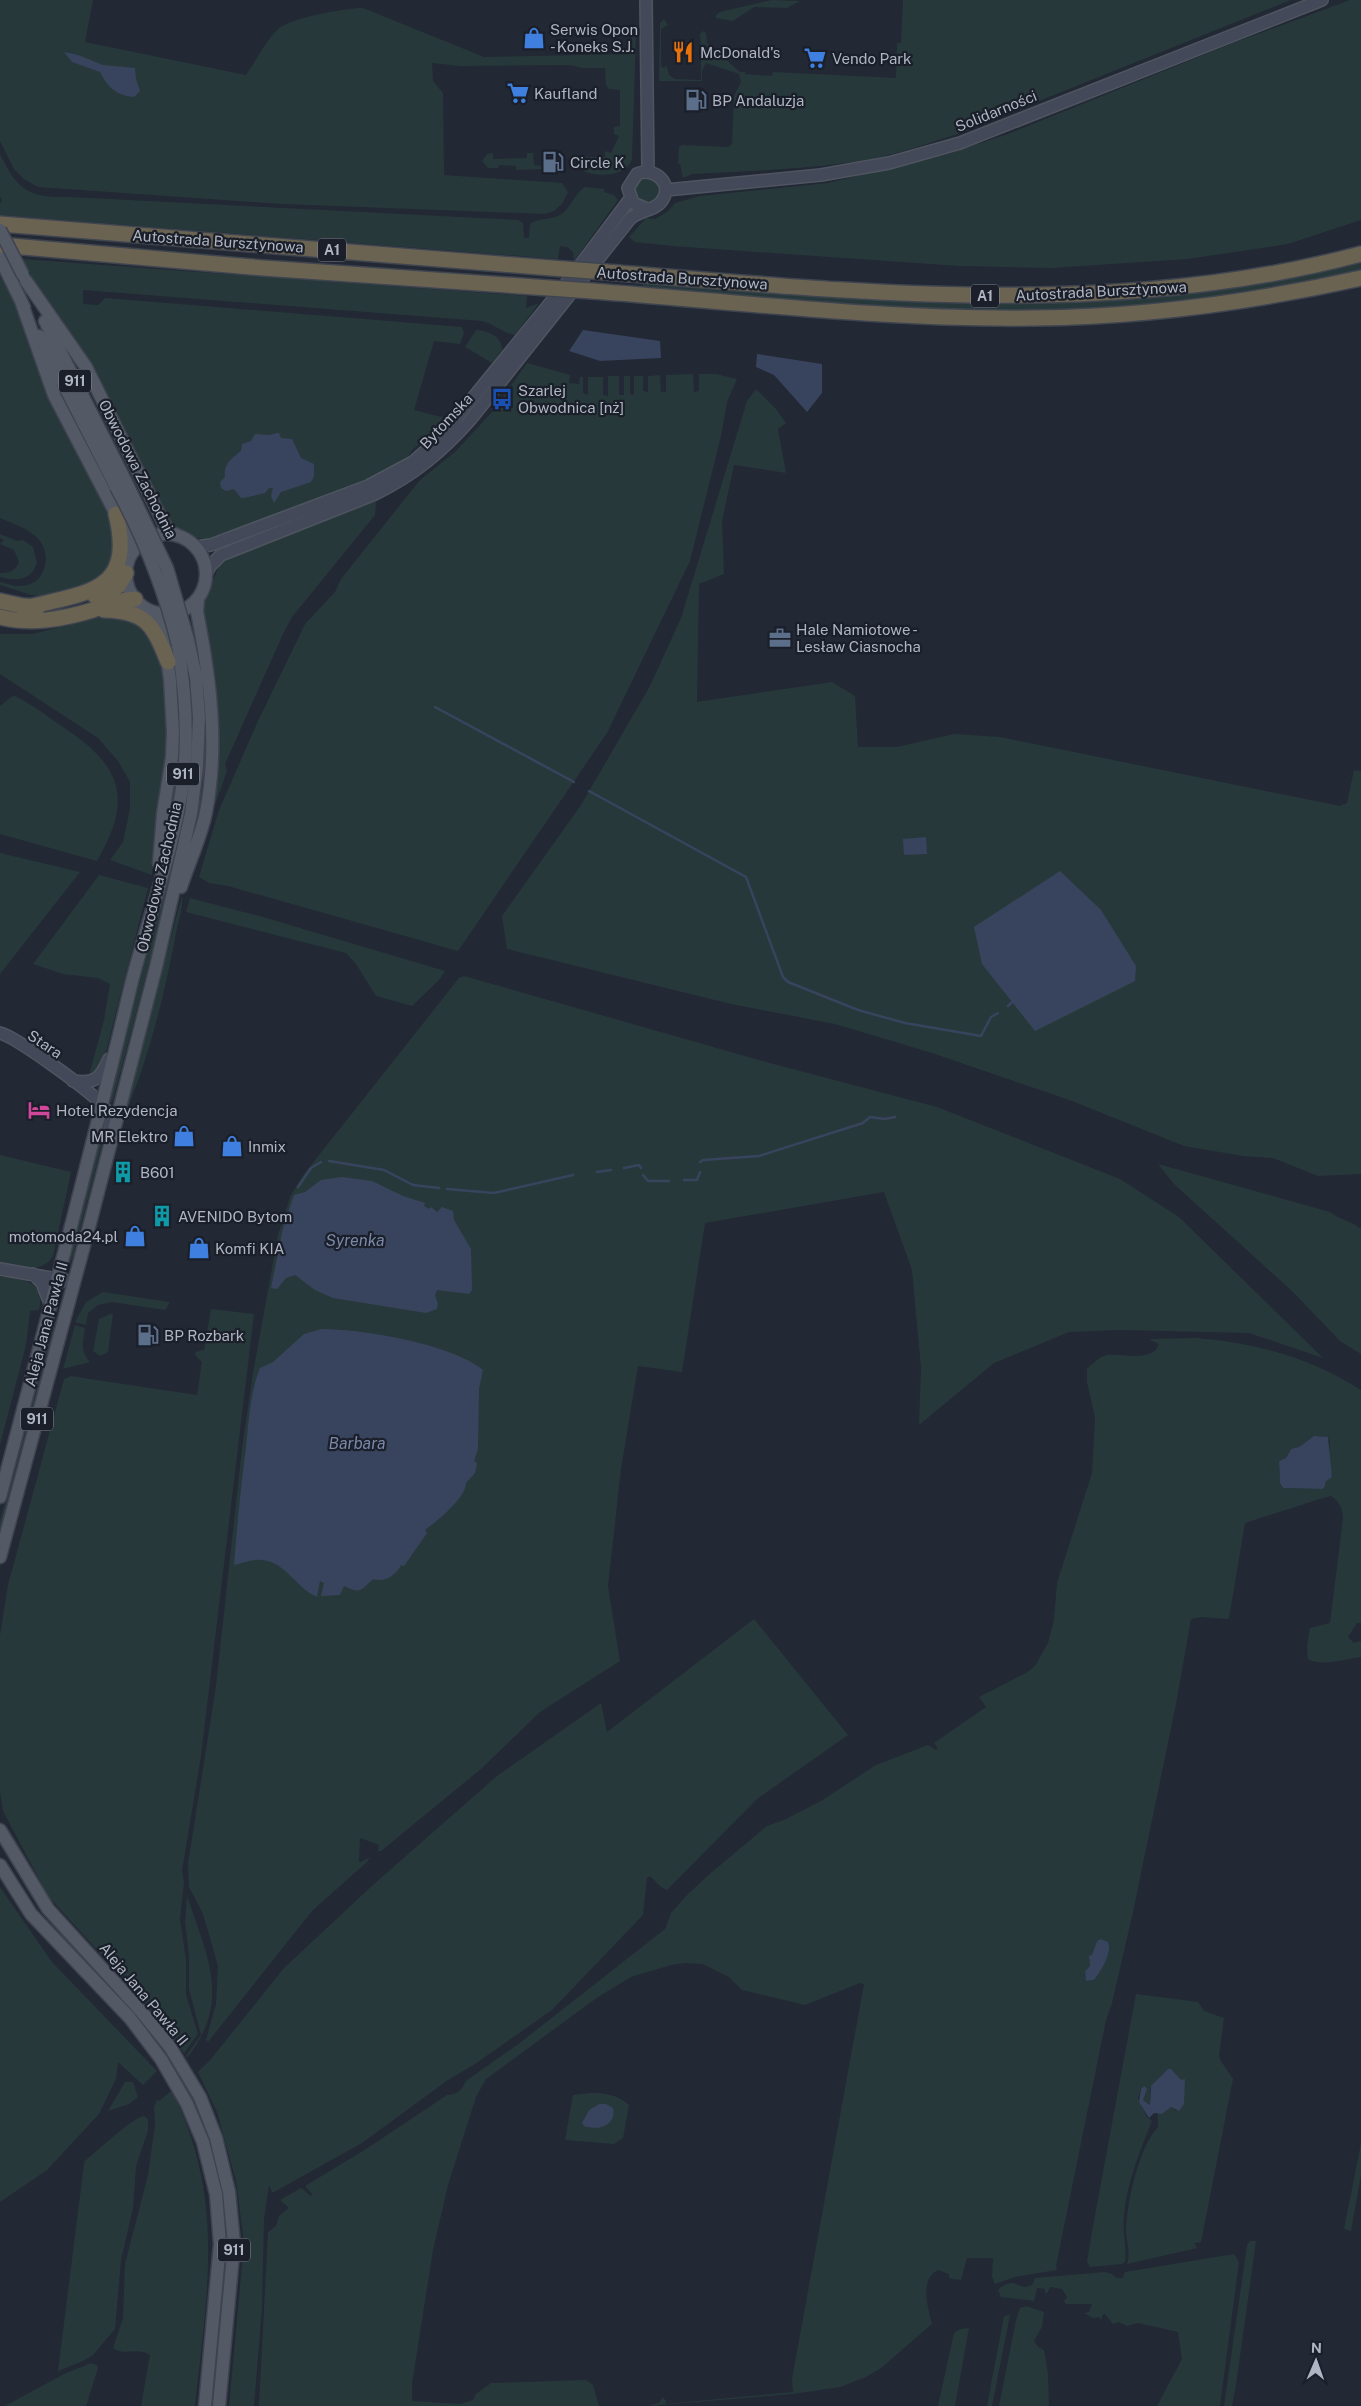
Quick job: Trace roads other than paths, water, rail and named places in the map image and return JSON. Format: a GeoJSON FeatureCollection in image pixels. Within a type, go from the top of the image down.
{"type":"FeatureCollection","features":[{"type":"Feature","properties":{"kind":"highway","name":"Autostrada Bursztynowa"},"geometry":{"type":"LineString","coordinates":[[0,224],[871,292],[1047,296],[1131,292],[1206,284],[1272,274],[1361,254]]}},
{"type":"Feature","properties":{"kind":"highway","name":"Autostrada Bursztynowa"},"geometry":{"type":"LineString","coordinates":[[0,245],[263,268],[906,315],[1035,318],[1127,314],[1209,306],[1291,293],[1361,278]]}},
{"type":"Feature","properties":{"kind":"highway"},"geometry":{"type":"LineString","coordinates":[[29,607],[73,597],[91,591],[106,582],[115,570],[121,552],[122,542],[116,514]]}},
{"type":"Feature","properties":{"kind":"highway"},"geometry":{"type":"LineString","coordinates":[[0,601],[29,607],[55,606],[98,595],[118,586],[126,573]]}},
{"type":"Feature","properties":{"kind":"highway"},"geometry":{"type":"LineString","coordinates":[[0,617],[40,621],[93,610],[119,600],[135,599]]}},
{"type":"Feature","properties":{"kind":"highway"},"geometry":{"type":"LineString","coordinates":[[93,610],[121,610],[140,616],[156,632],[168,662]]}},
{"type":"Feature","properties":{"kind":"main road","name":"911"},"geometry":{"type":"LineString","coordinates":[[0,230],[24,278]]}},
{"type":"Feature","properties":{"kind":"main road","name":"Obwodowa Zachodnia"},"geometry":{"type":"LineString","coordinates":[[0,258],[167,568],[183,642],[198,697],[198,766],[191,814],[156,967],[106,1156]]}},
{"type":"Feature","properties":{"kind":"main road"},"geometry":{"type":"LineString","coordinates":[[24,278],[86,367],[163,522],[169,531],[195,546],[203,559],[206,574],[204,586],[198,598],[186,609],[178,612],[170,614],[153,612]]}},
{"type":"Feature","properties":{"kind":"main road","name":"Obwodowa Zachodnia"},"geometry":{"type":"LineString","coordinates":[[24,278],[121,484]]}},
{"type":"Feature","properties":{"kind":"main road"},"geometry":{"type":"LineString","coordinates":[[21,300],[47,380],[130,541],[133,552]]}},
{"type":"Feature","properties":{"kind":"main road"},"geometry":{"type":"LineString","coordinates":[[154,900],[163,814],[172,757],[173,713],[163,630],[153,612],[135,599],[130,591],[126,573],[133,552],[144,542],[157,536],[179,536]]}},
{"type":"Feature","properties":{"kind":"main road"},"geometry":{"type":"LineString","coordinates":[[156,967],[207,810],[212,752],[212,717],[208,670],[197,612],[198,598]]}},
{"type":"Feature","properties":{"kind":"main road","name":"Obwodowa Zachodnia"},"geometry":{"type":"LineString","coordinates":[[103,1106],[154,900],[168,854],[183,780],[185,706],[183,642]]}},
{"type":"Feature","properties":{"kind":"main road","name":"Aleja Jana Pawła II"},"geometry":{"type":"LineString","coordinates":[[0,1497],[103,1106]]}},
{"type":"Feature","properties":{"kind":"main road","name":"Aleja Jana Pawła II"},"geometry":{"type":"LineString","coordinates":[[0,1557],[106,1156]]}},
{"type":"Feature","properties":{"kind":"main road","name":"Aleja Jana Pawła II"},"geometry":{"type":"LineString","coordinates":[[0,1830],[48,1910],[140,2010],[170,2047],[200,2097],[216,2138],[229,2192],[234,2244],[218,2406]]}},
{"type":"Feature","properties":{"kind":"main road","name":"Aleja Jana Pawła II"},"geometry":{"type":"LineString","coordinates":[[0,1865],[31,1914],[130,2018],[161,2058],[187,2104],[203,2142],[216,2194],[220,2244],[205,2406]]}},
{"type":"Feature","properties":{"kind":"street"},"geometry":{"type":"LineString","coordinates":[[646,0],[648,171]]}},
{"type":"Feature","properties":{"kind":"street","name":"Solidarności"},"geometry":{"type":"LineString","coordinates":[[666,190],[821,175],[889,164],[960,143],[1322,0]]}},
{"type":"Feature","properties":{"kind":"street"},"geometry":{"type":"LineString","coordinates":[[648,171],[660,176],[666,190],[665,196],[658,206],[647,209],[637,206],[630,199],[628,193],[630,182],[637,174],[648,171]]}},
{"type":"Feature","properties":{"kind":"street","name":"Bytomska"},"geometry":{"type":"LineString","coordinates":[[195,546],[211,546],[368,486],[392,474],[429,449],[466,409],[608,230],[630,199]]}},
{"type":"Feature","properties":{"kind":"street","name":"Bytomska"},"geometry":{"type":"LineString","coordinates":[[206,574],[210,566],[221,555],[375,494],[398,483],[430,461],[450,443],[471,418],[630,219],[637,212],[647,209]]}},
{"type":"Feature","properties":{"kind":"street","name":"Stara"},"geometry":{"type":"LineString","coordinates":[[0,1033],[73,1081],[103,1106]]}},
{"type":"Feature","properties":{"kind":"street"},"geometry":{"type":"LineString","coordinates":[[73,1081],[83,1082],[97,1079],[103,1074],[119,1039]]}},
{"type":"Feature","properties":{"kind":"street"},"geometry":{"type":"LineString","coordinates":[[103,1106],[110,1122],[106,1156]]}},
{"type":"Feature","properties":{"kind":"street"},"geometry":{"type":"LineString","coordinates":[[0,1269],[74,1282]]}},
{"type":"Feature","properties":{"kind":"street"},"geometry":{"type":"LineString","coordinates":[[33,1274],[42,1283],[51,1306]]}},
{"type":"Feature","properties":{"kind":"water"},"geometry":{"type":"Polygon","coordinates":[[[64,52],[78,55],[103,65],[135,68],[140,91],[134,97],[118,93],[109,86],[100,72],[72,62],[64,52]]]}},
{"type":"Feature","properties":{"kind":"water"},"geometry":{"type":"Polygon","coordinates":[[[583,330],[660,341],[661,358],[600,361],[569,351],[583,330]]]}},
{"type":"Feature","properties":{"kind":"water"},"geometry":{"type":"Polygon","coordinates":[[[757,354],[822,364],[822,393],[807,412],[774,375],[756,367],[757,354]]]}},
{"type":"Feature","properties":{"kind":"water"},"geometry":{"type":"Polygon","coordinates":[[[279,433],[281,438],[292,439],[301,458],[314,464],[314,476],[311,482],[281,492],[274,503],[271,496],[273,488],[269,488],[265,493],[241,498],[234,489],[226,491],[221,488],[220,482],[225,477],[225,468],[231,459],[241,451],[242,444],[251,441],[255,434],[270,435],[279,433]]]}},
{"type":"Feature","properties":{"kind":"water"},"geometry":{"type":"Polygon","coordinates":[[[926,837],[927,854],[904,855],[903,839],[926,837]]]}},
{"type":"Feature","properties":{"kind":"water"},"geometry":{"type":"Polygon","coordinates":[[[1060,871],[1101,910],[1136,966],[1135,981],[1035,1031],[982,964],[974,927],[1060,871]]]}},
{"type":"Feature","properties":{"kind":"water","name":"Syrenka"},"geometry":{"type":"Polygon","coordinates":[[[342,1177],[372,1181],[403,1196],[425,1203],[424,1206],[429,1209],[431,1207],[437,1212],[442,1207],[453,1211],[454,1220],[471,1249],[472,1290],[469,1294],[437,1290],[435,1295],[438,1304],[437,1309],[426,1313],[333,1298],[315,1290],[295,1275],[286,1278],[277,1289],[271,1288],[283,1228],[294,1195],[305,1192],[321,1180],[342,1177]]]}},
{"type":"Feature","properties":{"kind":"water","name":"Barbara"},"geometry":{"type":"Polygon","coordinates":[[[321,1329],[359,1332],[406,1340],[450,1353],[469,1361],[483,1370],[479,1389],[478,1449],[474,1461],[477,1463],[475,1473],[466,1483],[465,1489],[456,1502],[425,1530],[427,1533],[404,1566],[401,1565],[393,1575],[382,1580],[373,1579],[361,1590],[354,1590],[344,1586],[340,1595],[321,1596],[324,1583],[320,1581],[317,1597],[303,1588],[278,1565],[255,1560],[234,1565],[250,1407],[260,1368],[273,1362],[304,1334],[321,1329]]]}},
{"type":"Feature","properties":{"kind":"water"},"geometry":{"type":"Polygon","coordinates":[[[1314,1436],[1328,1437],[1332,1477],[1325,1482],[1323,1489],[1283,1488],[1280,1483],[1279,1461],[1286,1458],[1291,1449],[1299,1447],[1314,1436]]]}},
{"type":"Feature","properties":{"kind":"water"},"geometry":{"type":"Polygon","coordinates":[[[1101,1939],[1108,1942],[1109,1951],[1107,1957],[1094,1980],[1086,1981],[1085,1971],[1090,1966],[1089,1956],[1092,1955],[1097,1941],[1101,1939]]]}},
{"type":"Feature","properties":{"kind":"water"},"geometry":{"type":"Polygon","coordinates":[[[1168,2069],[1171,2069],[1181,2080],[1185,2079],[1184,2104],[1179,2111],[1171,2107],[1162,2114],[1154,2113],[1149,2118],[1139,2102],[1141,2089],[1144,2086],[1147,2089],[1143,2100],[1150,2105],[1151,2086],[1168,2069]]]}},
{"type":"Feature","properties":{"kind":"water"},"geometry":{"type":"Polygon","coordinates":[[[599,2104],[606,2104],[613,2108],[612,2119],[605,2126],[595,2128],[584,2126],[582,2123],[589,2110],[599,2104]]]}},
{"type":"Feature","properties":{"kind":"waterway"},"geometry":{"type":"LineString","coordinates":[[435,707],[574,782]]}},
{"type":"Feature","properties":{"kind":"waterway"},"geometry":{"type":"LineString","coordinates":[[589,791],[746,877],[783,977],[788,982],[858,1010],[905,1023],[981,1036],[991,1017],[998,1013]]}},
{"type":"Feature","properties":{"kind":"waterway"},"geometry":{"type":"LineString","coordinates":[[1008,1006],[1012,1002]]}},
{"type":"Feature","properties":{"kind":"waterway"},"geometry":{"type":"LineString","coordinates":[[700,1162],[703,1160],[759,1156],[863,1123],[870,1117],[885,1119],[895,1117]]}},
{"type":"Feature","properties":{"kind":"waterway"},"geometry":{"type":"LineString","coordinates":[[329,1161],[384,1170],[413,1185],[439,1188]]}},
{"type":"Feature","properties":{"kind":"waterway"},"geometry":{"type":"LineString","coordinates":[[298,1187],[311,1168],[321,1162]]}},
{"type":"Feature","properties":{"kind":"waterway"},"geometry":{"type":"LineString","coordinates":[[624,1168],[639,1165],[641,1168]]}},
{"type":"Feature","properties":{"kind":"waterway"},"geometry":{"type":"LineString","coordinates":[[597,1172],[611,1170]]}},
{"type":"Feature","properties":{"kind":"waterway"},"geometry":{"type":"LineString","coordinates":[[684,1180],[697,1180],[700,1172]]}},
{"type":"Feature","properties":{"kind":"waterway"},"geometry":{"type":"LineString","coordinates":[[447,1189],[494,1193],[573,1175]]}},
{"type":"Feature","properties":{"kind":"waterway"},"geometry":{"type":"LineString","coordinates":[[643,1175],[648,1181],[669,1181]]}},
{"type":"Feature","properties":{"kind":"place","name":"Serwis Opon - Koneks S.J."},"geometry":{"type":"Point","coordinates":[534,38]}},
{"type":"Feature","properties":{"kind":"place","name":"McDonald's"},"geometry":{"type":"Point","coordinates":[683,52]}},
{"type":"Feature","properties":{"kind":"place","name":"Vendo Park"},"geometry":{"type":"Point","coordinates":[815,58]}},
{"type":"Feature","properties":{"kind":"place","name":"Kaufland"},"geometry":{"type":"Point","coordinates":[518,93]}},
{"type":"Feature","properties":{"kind":"place","name":"BP Andaluzja"},"geometry":{"type":"Point","coordinates":[696,100]}},
{"type":"Feature","properties":{"kind":"place","name":"Circle K"},"geometry":{"type":"Point","coordinates":[553,162]}},
{"type":"Feature","properties":{"kind":"place","name":"Szarlej Obwodnica [nż]"},"geometry":{"type":"Point","coordinates":[502,399]}},
{"type":"Feature","properties":{"kind":"place","name":"Hale Namiotowe - Lesław Ciasnocha"},"geometry":{"type":"Point","coordinates":[780,638]}},
{"type":"Feature","properties":{"kind":"place","name":"Hotel Rezydencja"},"geometry":{"type":"Point","coordinates":[39,1110]}},
{"type":"Feature","properties":{"kind":"place","name":"MR Elektro"},"geometry":{"type":"Point","coordinates":[184,1136]}},
{"type":"Feature","properties":{"kind":"place","name":"Inmix"},"geometry":{"type":"Point","coordinates":[232,1146]}},
{"type":"Feature","properties":{"kind":"place","name":"B601"},"geometry":{"type":"Point","coordinates":[123,1172]}},
{"type":"Feature","properties":{"kind":"place","name":"AVENIDO Bytom"},"geometry":{"type":"Point","coordinates":[162,1216]}},
{"type":"Feature","properties":{"kind":"place","name":"motomoda24.pl"},"geometry":{"type":"Point","coordinates":[135,1236]}},
{"type":"Feature","properties":{"kind":"place","name":"Komfi KIA"},"geometry":{"type":"Point","coordinates":[199,1248]}},
{"type":"Feature","properties":{"kind":"place","name":"BP Rozbark"},"geometry":{"type":"Point","coordinates":[148,1335]}}]}
